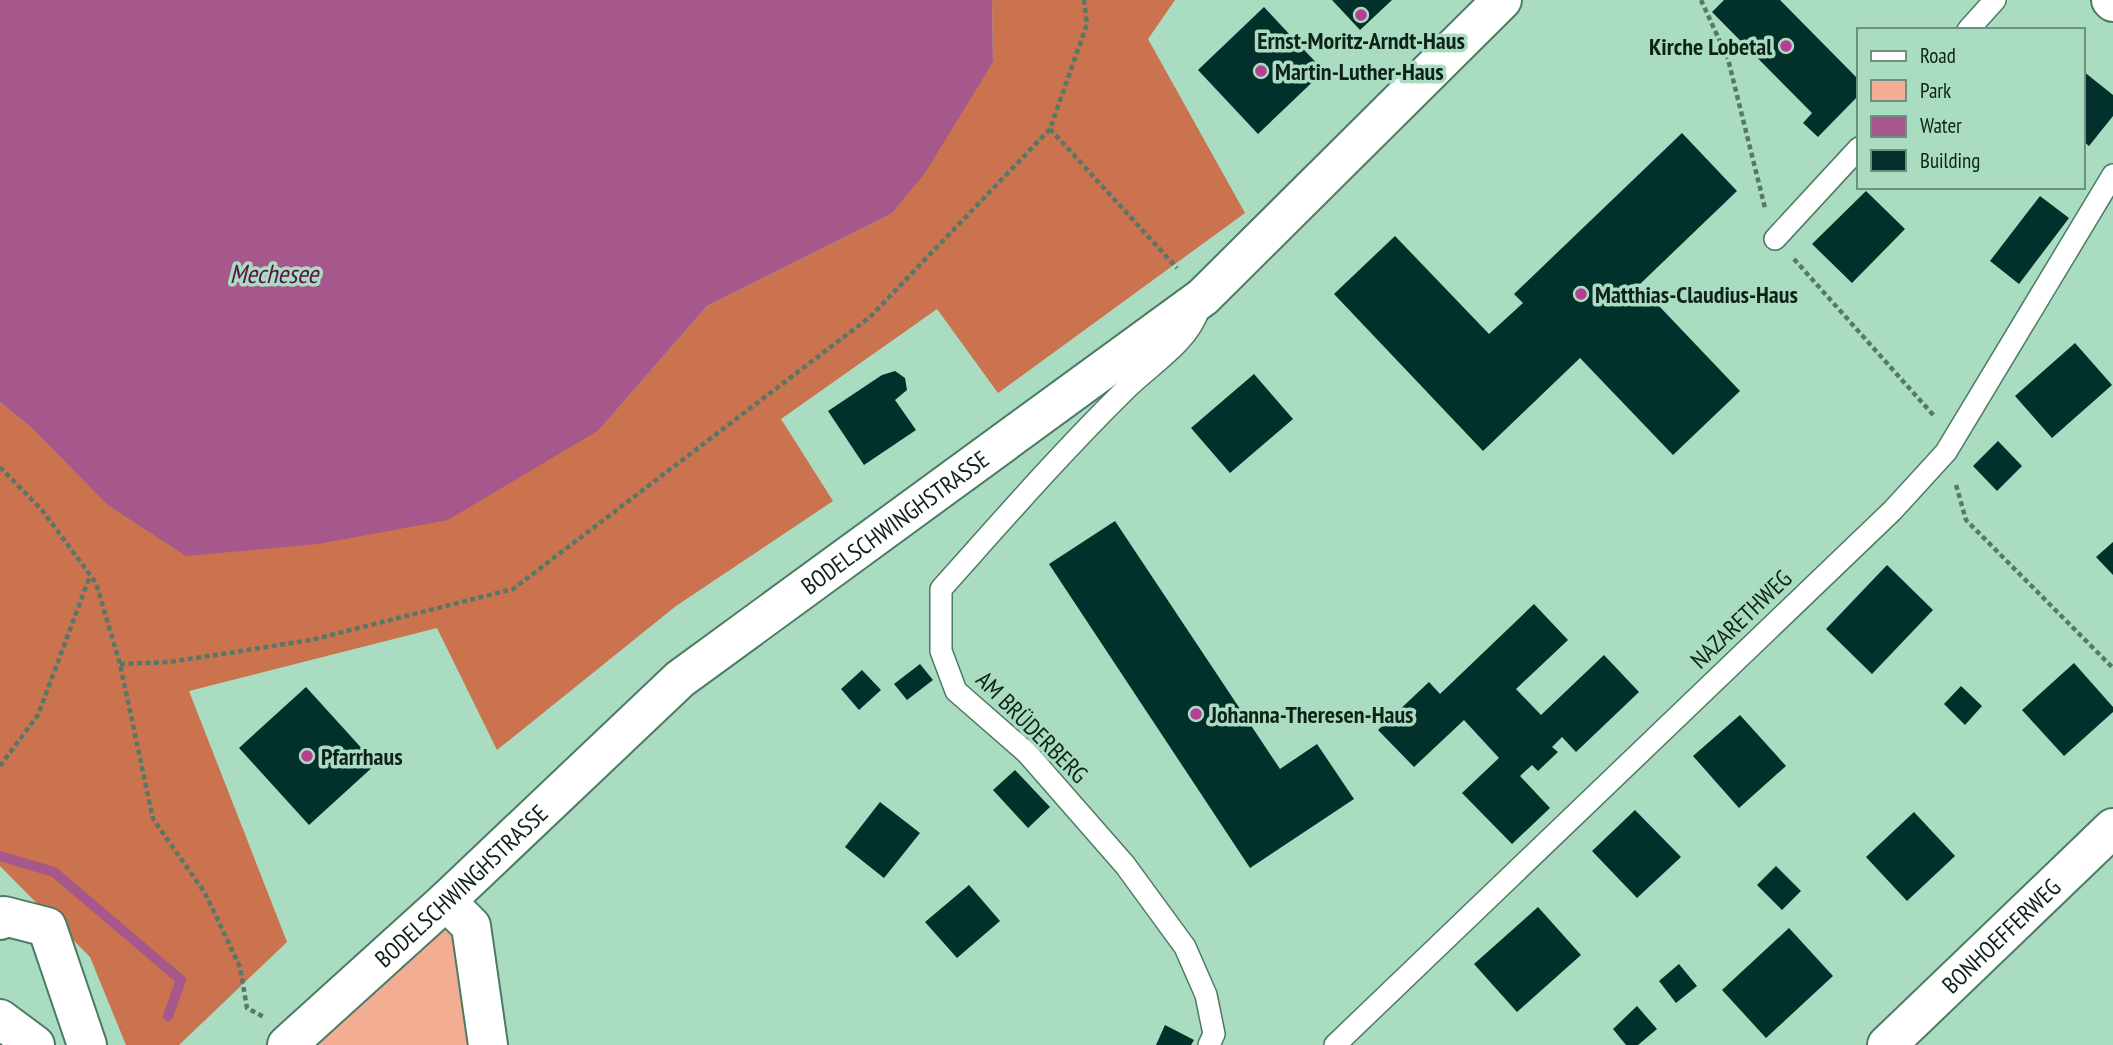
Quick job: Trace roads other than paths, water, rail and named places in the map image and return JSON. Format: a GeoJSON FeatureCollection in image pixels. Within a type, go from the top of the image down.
{"type":"FeatureCollection","features":[{"type":"Feature","properties":{"kind":"street","name":"BODELSCHWINGHSTRASSE"},"geometry":{"type":"LineString","coordinates":[[299,1033],[446,901],[680,679],[1203,297],[1502,0]]}},
{"type":"Feature","properties":{"kind":"street","name":"BONHOEFFERWEG"},"geometry":{"type":"LineString","coordinates":[[1887,1045],[2113,828]]}},
{"type":"Feature","properties":{"kind":"street"},"geometry":{"type":"LineString","coordinates":[[446,901],[471,926],[488,1045]]}},
{"type":"Feature","properties":{"kind":"street"},"geometry":{"type":"LineString","coordinates":[[0,920],[4,916],[47,927],[87,1045]]}},
{"type":"Feature","properties":{"kind":"street"},"geometry":{"type":"LineString","coordinates":[[0,1018],[35,1045]]}},
{"type":"Feature","properties":{"kind":"lane"},"geometry":{"type":"LineString","coordinates":[[1970,28],[1995,0]]}},
{"type":"Feature","properties":{"kind":"lane"},"geometry":{"type":"LineString","coordinates":[[1775,239],[1857,150]]}},
{"type":"Feature","properties":{"kind":"lane","name":"NAZARETHWEG"},"geometry":{"type":"LineString","coordinates":[[1335,1045],[1892,511],[1946,453],[2113,175]]}},
{"type":"Feature","properties":{"kind":"lane","name":"AM BRÜDERBERG"},"geometry":{"type":"LineString","coordinates":[[1203,297],[1194,327],[1107,408],[941,589],[941,651],[956,691],[1027,753],[1125,865],[1185,947],[1206,995],[1214,1034],[1209,1045]]}},
{"type":"Feature","properties":{"kind":"water","name":"Mechesee"},"geometry":{"type":"Polygon","coordinates":[[[0,0],[992,0],[993,62],[925,173],[891,214],[707,306],[599,430],[448,520],[318,544],[186,556],[108,505],[34,430],[0,402],[0,0]]]}},
{"type":"Feature","properties":{"kind":"waterway"},"geometry":{"type":"LineString","coordinates":[[0,856],[54,872],[181,980],[168,1016]]}},
{"type":"Feature","properties":{"kind":"place","name":"Ernst-Moritz-Arndt-Haus"},"geometry":{"type":"Point","coordinates":[1361,15]}},
{"type":"Feature","properties":{"kind":"place","name":"Kirche Lobetal"},"geometry":{"type":"Point","coordinates":[1786,46]}},
{"type":"Feature","properties":{"kind":"place","name":"Martin-Luther-Haus"},"geometry":{"type":"Point","coordinates":[1261,71]}},
{"type":"Feature","properties":{"kind":"place","name":"Matthias-Claudius-Haus"},"geometry":{"type":"Point","coordinates":[1581,294]}},
{"type":"Feature","properties":{"kind":"place","name":"Johanna-Theresen-Haus"},"geometry":{"type":"Point","coordinates":[1196,714]}},
{"type":"Feature","properties":{"kind":"place","name":"Pfarrhaus"},"geometry":{"type":"Point","coordinates":[307,756]}}]}
